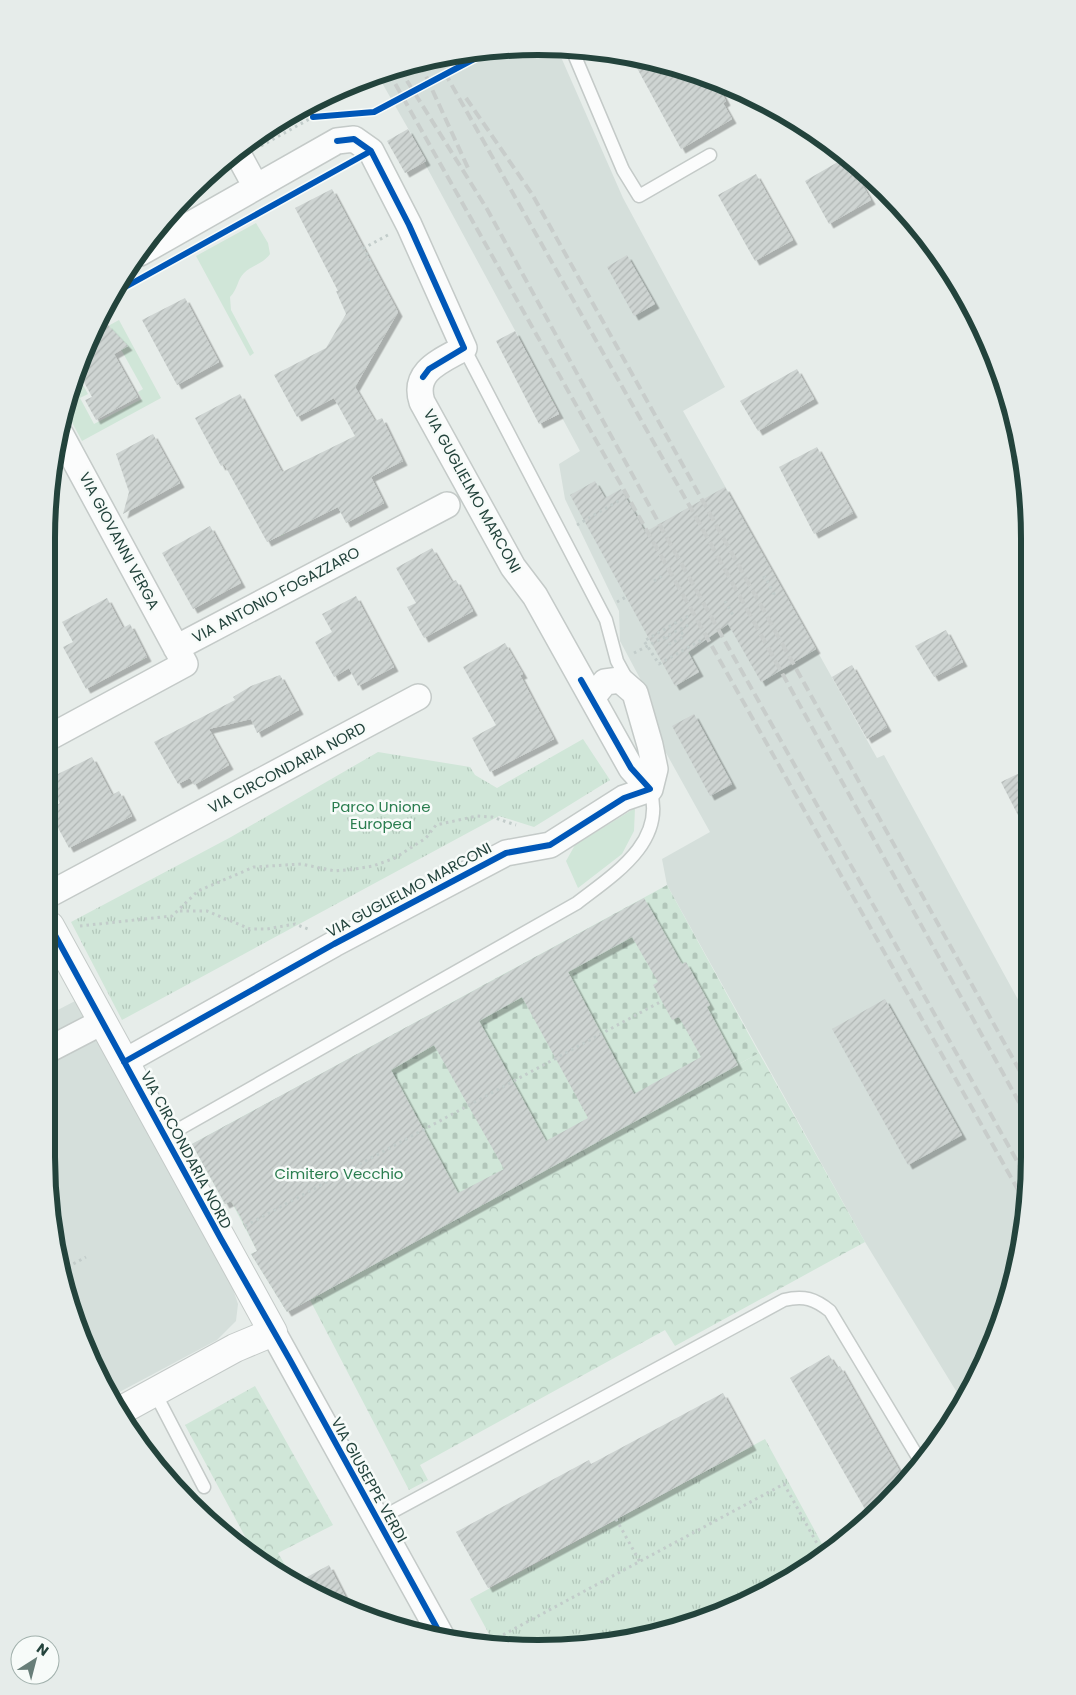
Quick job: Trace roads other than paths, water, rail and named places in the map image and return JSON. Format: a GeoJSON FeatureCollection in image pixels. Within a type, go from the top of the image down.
{"type":"FeatureCollection","features":[{"type":"Feature","properties":{"kind":"street"},"geometry":{"type":"LineString","coordinates":[[154,245],[337,141],[354,139],[371,151],[409,224],[464,348]]}},
{"type":"Feature","properties":{"kind":"street"},"geometry":{"type":"LineString","coordinates":[[240,158],[256,187]]}},
{"type":"Feature","properties":{"kind":"street","name":"VIA GUGLIELMO MARCONI"},"geometry":{"type":"LineString","coordinates":[[124,1062],[334,944],[506,853],[550,845],[624,798],[650,789],[631,768],[534,596],[513,567],[422,402],[419,392],[420,384],[429,369],[464,348]]}},
{"type":"Feature","properties":{"kind":"street","name":"VIA GIOVANNI VERGA"},"geometry":{"type":"LineString","coordinates":[[65,442],[176,648]]}},
{"type":"Feature","properties":{"kind":"street","name":"VIA ANTONIO FOGAZZARO"},"geometry":{"type":"LineString","coordinates":[[55,733],[185,664],[176,648],[447,505]]}},
{"type":"Feature","properties":{"kind":"street"},"geometry":{"type":"LineString","coordinates":[[592,698],[605,682],[620,680],[635,694],[655,769],[650,789]]}},
{"type":"Feature","properties":{"kind":"street","name":"VIA CIRCONDARIA NORD"},"geometry":{"type":"LineString","coordinates":[[55,891],[418,697]]}},
{"type":"Feature","properties":{"kind":"street","name":"VIA CIRCONDARIA NORD"},"geometry":{"type":"LineString","coordinates":[[55,935],[273,1332]]}},
{"type":"Feature","properties":{"kind":"street"},"geometry":{"type":"LineString","coordinates":[[55,1046],[102,1022]]}},
{"type":"Feature","properties":{"kind":"street"},"geometry":{"type":"LineString","coordinates":[[126,1408],[235,1348],[273,1332]]}},
{"type":"Feature","properties":{"kind":"street","name":"VIA GIUSEPPE VERDI"},"geometry":{"type":"LineString","coordinates":[[273,1332],[438,1630]]}},
{"type":"Feature","properties":{"kind":"lane"},"geometry":{"type":"LineString","coordinates":[[576,57],[623,170],[639,196],[710,155]]}},
{"type":"Feature","properties":{"kind":"lane"},"geometry":{"type":"LineString","coordinates":[[464,348],[606,620],[617,661],[635,694]]}},
{"type":"Feature","properties":{"kind":"lane"},"geometry":{"type":"LineString","coordinates":[[165,1137],[577,903],[610,877],[641,848],[653,820],[654,800],[650,789]]}},
{"type":"Feature","properties":{"kind":"lane"},"geometry":{"type":"LineString","coordinates":[[377,1520],[784,1300],[797,1297],[811,1298],[830,1312],[917,1456]]}},
{"type":"Feature","properties":{"kind":"lane"},"geometry":{"type":"LineString","coordinates":[[154,1393],[204,1487]]}},
{"type":"Feature","properties":{"kind":"railway"},"geometry":{"type":"LineString","coordinates":[[440,65],[702,528],[1021,1106]]}},
{"type":"Feature","properties":{"kind":"railway"},"geometry":{"type":"LineString","coordinates":[[423,69],[468,168]]}},
{"type":"Feature","properties":{"kind":"railway"},"geometry":{"type":"LineString","coordinates":[[403,74],[487,209],[672,547],[1021,1168]]}},
{"type":"Feature","properties":{"kind":"railway"},"geometry":{"type":"LineString","coordinates":[[392,78],[1020,1193]]}},
{"type":"Feature","properties":{"kind":"railway"},"geometry":{"type":"LineString","coordinates":[[466,98],[532,194],[1021,1073]]}},
{"type":"Feature","properties":{"kind":"park label","name":"Parco Unione Europea"},"geometry":{"type":"Point","coordinates":[381,816]}},
{"type":"Feature","properties":{"kind":"park label","name":"Cimitero Vecchio"},"geometry":{"type":"Point","coordinates":[339,1174]}}]}
